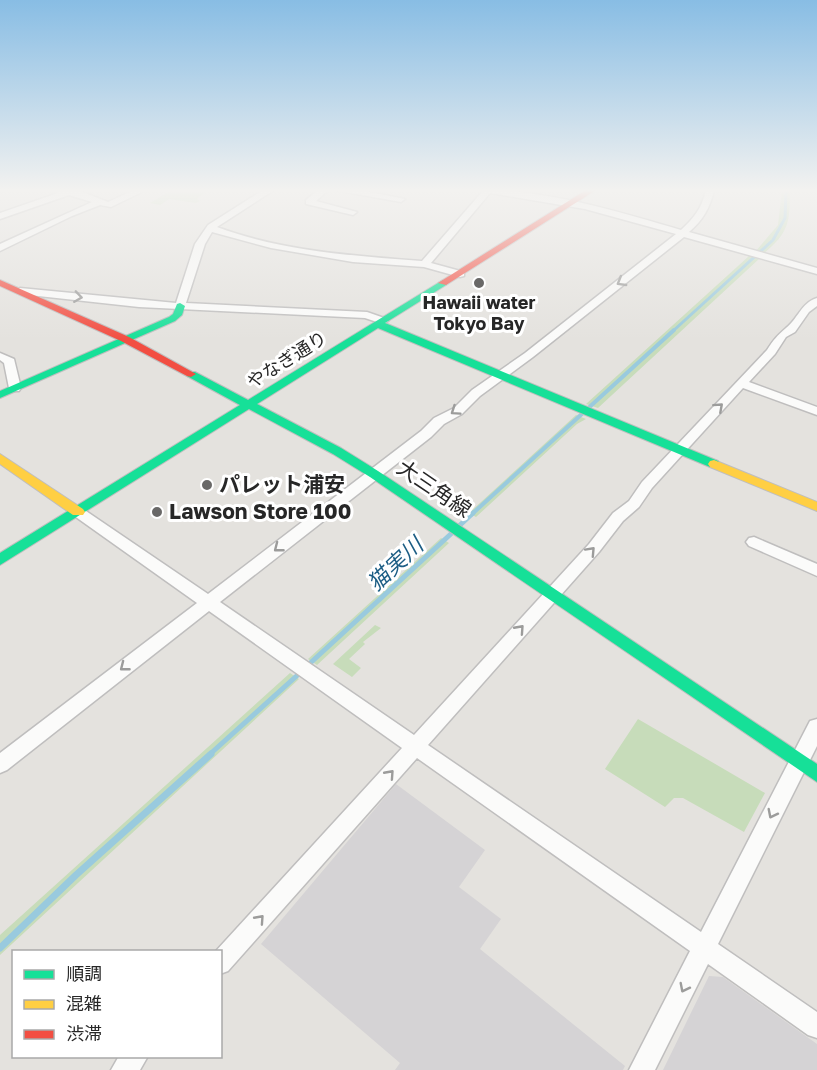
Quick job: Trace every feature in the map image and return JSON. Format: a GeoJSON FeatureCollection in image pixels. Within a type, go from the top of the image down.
{"type":"FeatureCollection","features":[{"type":"Feature","properties":{"kind":"street"},"geometry":{"type":"LineString","coordinates":[[0,248],[16,240]]}},
{"type":"Feature","properties":{"kind":"street"},"geometry":{"type":"LineString","coordinates":[[0,395],[172,319],[177,315],[197,252],[204,240]]}},
{"type":"Feature","properties":{"kind":"street"},"geometry":{"type":"LineString","coordinates":[[252,240],[353,259],[425,264],[460,274]]}},
{"type":"Feature","properties":{"kind":"street"},"geometry":{"type":"LineString","coordinates":[[425,264],[445,240]]}},
{"type":"Feature","properties":{"kind":"street","name":"やなぎ通り"},"geometry":{"type":"LineString","coordinates":[[0,560],[515,240]]}},
{"type":"Feature","properties":{"kind":"street"},"geometry":{"type":"LineString","coordinates":[[0,764],[439,421],[458,411],[476,393],[501,376],[674,240]]}},
{"type":"Feature","properties":{"kind":"street"},"geometry":{"type":"LineString","coordinates":[[708,240],[817,271]]}},
{"type":"Feature","properties":{"kind":"street","name":"大三角線"},"geometry":{"type":"LineString","coordinates":[[0,284],[125,339],[374,474],[808,768]]}},
{"type":"Feature","properties":{"kind":"street"},"geometry":{"type":"LineString","coordinates":[[20,291],[111,302],[367,315],[501,376],[817,507]]}},
{"type":"Feature","properties":{"kind":"street"},"geometry":{"type":"LineString","coordinates":[[222,961],[602,538],[618,517],[634,504],[647,485],[762,359],[771,352],[782,335],[791,330],[805,310],[817,301]]}},
{"type":"Feature","properties":{"kind":"street"},"geometry":{"type":"LineString","coordinates":[[0,356],[8,359],[15,388]]}},
{"type":"Feature","properties":{"kind":"street"},"geometry":{"type":"LineString","coordinates":[[741,383],[817,411]]}},
{"type":"Feature","properties":{"kind":"street"},"geometry":{"type":"LineString","coordinates":[[0,458],[316,675],[817,1026]]}},
{"type":"Feature","properties":{"kind":"street"},"geometry":{"type":"LineString","coordinates":[[754,542],[817,570]]}},
{"type":"Feature","properties":{"kind":"street"},"geometry":{"type":"LineString","coordinates":[[642,1070],[705,947],[808,768],[817,727]]}},
{"type":"Feature","properties":{"kind":"street"},"geometry":{"type":"LineString","coordinates":[[124,1070],[134,1058]]}},
{"type":"Feature","properties":{"kind":"shaded area"},"geometry":{"type":"Polygon","coordinates":[[[396,784],[485,850],[459,887],[501,919],[480,949],[625,1066],[623,1070],[395,1070],[400,1063],[261,944],[396,784]]]}},
{"type":"Feature","properties":{"kind":"shaded area"},"geometry":{"type":"Polygon","coordinates":[[[709,976],[723,977],[817,1044],[817,1070],[663,1070],[709,976]]]}},
{"type":"Feature","properties":{"kind":"green space"},"geometry":{"type":"Polygon","coordinates":[[[765,240],[778,240],[763,254],[755,252],[765,240]]]}},
{"type":"Feature","properties":{"kind":"green space"},"geometry":{"type":"Polygon","coordinates":[[[749,256],[759,259],[598,408],[586,404],[749,256]]]}},
{"type":"Feature","properties":{"kind":"green space"},"geometry":{"type":"Polygon","coordinates":[[[576,415],[586,419],[577,424],[476,517],[469,513],[576,415]]]}},
{"type":"Feature","properties":{"kind":"green space"},"geometry":{"type":"Polygon","coordinates":[[[441,538],[449,543],[317,665],[308,659],[441,538]]]}},
{"type":"Feature","properties":{"kind":"green space"},"geometry":{"type":"Polygon","coordinates":[[[375,625],[381,628],[363,642],[365,644],[349,659],[361,668],[352,677],[333,664],[375,625]]]}},
{"type":"Feature","properties":{"kind":"green space"},"geometry":{"type":"Polygon","coordinates":[[[290,673],[299,679],[0,955],[0,935],[290,673]]]}},
{"type":"Feature","properties":{"kind":"green space"},"geometry":{"type":"Polygon","coordinates":[[[638,719],[765,793],[744,832],[683,798],[674,798],[665,807],[605,769],[638,719]]]}},
{"type":"Feature","properties":{"kind":"waterway","name":"猫実川"},"geometry":{"type":"LineString","coordinates":[[673,331],[773,240]]}},
{"type":"Feature","properties":{"kind":"waterway","name":"猫実川"},"geometry":{"type":"LineString","coordinates":[[471,515],[674,330]]}},
{"type":"Feature","properties":{"kind":"waterway","name":"猫実川"},"geometry":{"type":"LineString","coordinates":[[459,526],[473,513]]}},
{"type":"Feature","properties":{"kind":"waterway","name":"猫実川"},"geometry":{"type":"LineString","coordinates":[[307,666],[453,532]]}},
{"type":"Feature","properties":{"kind":"waterway","name":"猫実川"},"geometry":{"type":"LineString","coordinates":[[209,755],[301,672]]}},
{"type":"Feature","properties":{"kind":"waterway","name":"猫実川"},"geometry":{"type":"LineString","coordinates":[[0,948],[76,875],[211,754]]}},
{"type":"Feature","properties":{"kind":"traffic: fast"},"geometry":{"type":"LineString","coordinates":[[0,560],[443,283]]}},
{"type":"Feature","properties":{"kind":"traffic: fast"},"geometry":{"type":"LineString","coordinates":[[0,395],[172,319],[177,315],[180,306]]}},
{"type":"Feature","properties":{"kind":"traffic: fast"},"geometry":{"type":"LineString","coordinates":[[378,324],[714,464]]}},
{"type":"Feature","properties":{"kind":"traffic: fast"},"geometry":{"type":"LineString","coordinates":[[191,374],[337,451],[374,474],[817,774]]}},
{"type":"Feature","properties":{"kind":"traffic: slow"},"geometry":{"type":"LineString","coordinates":[[0,458],[78,512]]}},
{"type":"Feature","properties":{"kind":"traffic: slow"},"geometry":{"type":"LineString","coordinates":[[714,464],[817,507]]}},
{"type":"Feature","properties":{"kind":"traffic: jam"},"geometry":{"type":"LineString","coordinates":[[443,283],[512,240]]}},
{"type":"Feature","properties":{"kind":"traffic: jam"},"geometry":{"type":"LineString","coordinates":[[0,283],[125,339],[191,374]]}},
{"type":"Feature","properties":{"kind":"place","name":"Hawaii water Tokyo Bay"},"geometry":{"type":"Point","coordinates":[479,283]}},
{"type":"Feature","properties":{"kind":"place","name":"パレット浦安"},"geometry":{"type":"Point","coordinates":[207,485]}},
{"type":"Feature","properties":{"kind":"place","name":"Lawson Store 100"},"geometry":{"type":"Point","coordinates":[157,512]}}]}
